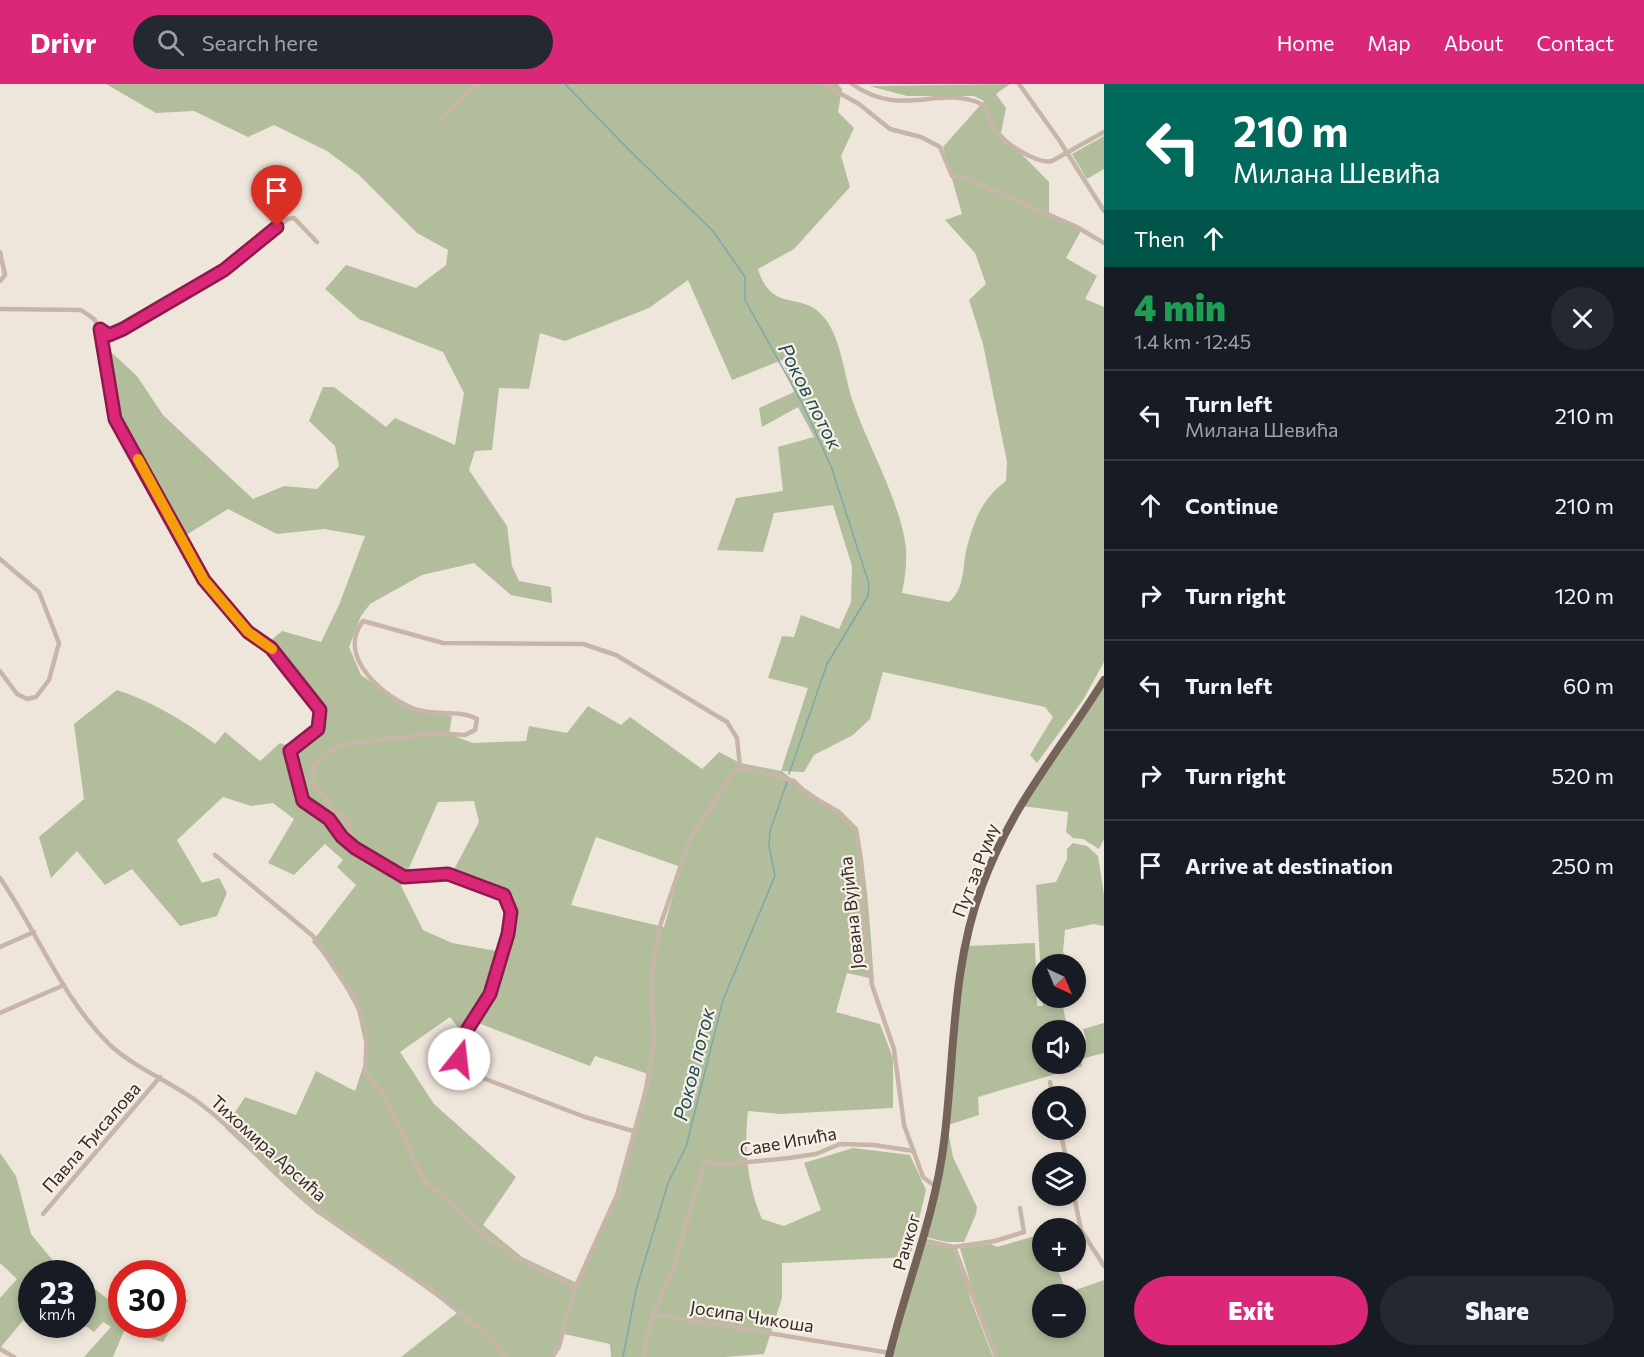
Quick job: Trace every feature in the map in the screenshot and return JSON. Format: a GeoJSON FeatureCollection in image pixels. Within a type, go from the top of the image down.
{"type":"FeatureCollection","features":[{"type":"Feature","properties":{"kind":"main road","name":"Пут за Руму"},"geometry":{"type":"LineString","coordinates":[[945,1133],[958,982],[979,894],[1017,809],[1104,680]]}},
{"type":"Feature","properties":{"kind":"main road","name":"Рачког"},"geometry":{"type":"LineString","coordinates":[[889,1355],[936,1187],[945,1133]]}},
{"type":"Feature","properties":{"kind":"street"},"geometry":{"type":"LineString","coordinates":[[442,119],[477,84]]}},
{"type":"Feature","properties":{"kind":"street"},"geometry":{"type":"LineString","coordinates":[[823,84],[834,86],[860,104],[883,125],[899,132],[921,137],[940,147],[952,176],[970,180],[1077,227],[1104,243]]}},
{"type":"Feature","properties":{"kind":"street"},"geometry":{"type":"LineString","coordinates":[[852,84],[866,93],[889,101],[958,99],[978,103],[987,110],[998,134],[1033,159],[1047,163],[1104,132]]}},
{"type":"Feature","properties":{"kind":"street"},"geometry":{"type":"LineString","coordinates":[[1018,84],[1068,153],[1104,211]]}},
{"type":"Feature","properties":{"kind":"street"},"geometry":{"type":"LineString","coordinates":[[100,329],[109,335],[123,329],[224,270],[288,219],[294,218],[317,242]]}},
{"type":"Feature","properties":{"kind":"street"},"geometry":{"type":"LineString","coordinates":[[0,252],[5,275],[0,281]]}},
{"type":"Feature","properties":{"kind":"street"},"geometry":{"type":"LineString","coordinates":[[0,309],[81,310],[94,319],[100,329],[115,419],[204,580],[248,632],[271,648],[320,710],[318,729],[290,751],[303,801],[329,819],[342,837],[387,869],[404,877],[448,874],[504,895],[511,912],[510,923],[490,994],[462,1038],[459,1059],[467,1072],[585,1117],[633,1131]]}},
{"type":"Feature","properties":{"kind":"street"},"geometry":{"type":"LineString","coordinates":[[0,559],[39,591],[59,643],[49,680],[36,697],[27,699],[17,694],[0,671]]}},
{"type":"Feature","properties":{"kind":"street"},"geometry":{"type":"LineString","coordinates":[[342,837],[351,834],[350,823],[333,810],[313,782],[314,765],[340,745],[435,733],[465,735],[476,730],[477,719],[466,713],[445,715],[416,710],[373,684],[354,652],[357,630],[363,621],[443,643],[583,644],[616,655],[727,722],[737,738],[740,767],[730,777],[702,817],[690,839],[660,926],[651,977],[654,1042],[646,1089],[617,1195],[574,1290],[558,1347],[552,1357]]}},
{"type":"Feature","properties":{"kind":"street","name":"Јована Вујића"},"geometry":{"type":"LineString","coordinates":[[740,767],[794,781],[807,794],[839,812],[855,829],[861,860],[863,917],[872,985],[894,1049],[899,1104],[923,1177],[936,1187]]}},
{"type":"Feature","properties":{"kind":"street"},"geometry":{"type":"LineString","coordinates":[[215,855],[314,936],[355,999],[367,1032],[365,1073],[383,1092],[423,1179],[492,1241],[524,1262],[564,1281],[574,1290]]}},
{"type":"Feature","properties":{"kind":"street","name":"Тихомира Арсића"},"geometry":{"type":"LineString","coordinates":[[0,878],[64,985],[85,1016],[111,1045],[197,1101],[235,1132],[316,1209],[433,1290],[506,1357]]}},
{"type":"Feature","properties":{"kind":"street"},"geometry":{"type":"LineString","coordinates":[[0,947],[34,932]]}},
{"type":"Feature","properties":{"kind":"street"},"geometry":{"type":"LineString","coordinates":[[0,1013],[64,985]]}},
{"type":"Feature","properties":{"kind":"street","name":"Павла Ђисалова"},"geometry":{"type":"LineString","coordinates":[[43,1214],[160,1077]]}},
{"type":"Feature","properties":{"kind":"street"},"geometry":{"type":"LineString","coordinates":[[1050,1082],[1051,1086]]}},
{"type":"Feature","properties":{"kind":"street","name":"Саве Ипића"},"geometry":{"type":"LineString","coordinates":[[653,1314],[673,1269],[705,1160],[718,1166],[789,1158],[816,1154],[840,1144],[874,1145],[914,1151]]}},
{"type":"Feature","properties":{"kind":"street"},"geometry":{"type":"LineString","coordinates":[[1076,1206],[1081,1230],[1104,1266]]}},
{"type":"Feature","properties":{"kind":"street"},"geometry":{"type":"LineString","coordinates":[[922,1240],[954,1247],[995,1241],[1024,1232],[1020,1208]]}},
{"type":"Feature","properties":{"kind":"street"},"geometry":{"type":"LineString","coordinates":[[954,1247],[996,1357]]}},
{"type":"Feature","properties":{"kind":"street"},"geometry":{"type":"LineString","coordinates":[[643,1357],[653,1314]]}},
{"type":"Feature","properties":{"kind":"street","name":"Јосипа Чикоша"},"geometry":{"type":"LineString","coordinates":[[653,1314],[889,1355]]}},
{"type":"Feature","properties":{"kind":"street"},"geometry":{"type":"LineString","coordinates":[[0,1349],[14,1357]]}},
{"type":"Feature","properties":{"kind":"green space"},"geometry":{"type":"Polygon","coordinates":[[[106,84],[838,84],[842,89],[838,112],[854,128],[841,156],[850,187],[794,249],[758,269],[771,292],[808,305],[826,320],[831,328],[859,419],[898,512],[906,548],[902,593],[949,602],[961,583],[967,547],[980,510],[991,495],[1006,481],[1007,462],[983,344],[969,300],[986,284],[975,253],[945,220],[962,214],[943,147],[984,101],[974,96],[907,96],[869,86],[1010,84],[996,94],[1006,108],[1001,133],[1049,182],[1049,214],[1082,229],[1066,258],[1097,276],[1085,299],[1104,307],[1104,662],[1083,700],[1037,763],[1030,755],[1053,717],[1045,707],[883,672],[870,719],[853,735],[814,755],[804,772],[782,771],[846,819],[854,828],[858,838],[865,876],[874,979],[847,973],[836,1012],[880,1024],[893,1058],[893,1108],[780,1114],[748,1111],[746,1138],[748,1166],[757,1206],[762,1219],[784,1226],[821,1210],[804,1163],[853,1148],[910,1155],[926,1190],[910,1257],[782,1263],[782,1298],[764,1354],[725,1357],[611,1357],[610,1344],[564,1334],[555,1357],[401,1357],[457,1313],[410,1275],[316,1213],[225,1128],[245,1097],[296,1115],[316,1071],[355,1091],[367,1055],[357,1010],[333,966],[312,942],[356,885],[337,867],[343,860],[325,844],[294,875],[268,863],[294,819],[273,803],[251,806],[223,797],[177,840],[202,883],[219,878],[227,893],[217,916],[180,926],[132,869],[105,885],[77,851],[51,878],[39,837],[84,799],[74,724],[117,690],[168,713],[215,744],[225,732],[260,761],[280,743],[293,748],[326,721],[310,687],[268,643],[282,631],[321,642],[339,605],[365,536],[324,529],[277,534],[228,509],[183,537],[114,424],[100,342],[137,376],[163,415],[253,499],[284,486],[317,489],[339,466],[335,446],[309,421],[323,387],[334,387],[386,427],[395,418],[455,445],[464,393],[443,352],[359,319],[325,289],[346,265],[416,288],[446,265],[448,250],[417,233],[359,175],[327,151],[274,125],[248,137],[194,111],[156,113],[106,84]],[[688,280],[649,308],[565,341],[540,333],[529,389],[499,388],[492,450],[475,451],[469,470],[507,526],[512,566],[519,581],[551,587],[552,603],[511,595],[474,563],[422,575],[370,604],[361,616],[349,647],[361,675],[394,698],[422,711],[452,716],[449,734],[473,743],[526,741],[529,726],[567,733],[588,706],[621,725],[630,717],[702,769],[719,752],[740,763],[781,771],[808,688],[768,678],[782,636],[794,637],[801,615],[839,629],[851,602],[852,566],[833,505],[774,513],[763,552],[717,550],[736,498],[783,491],[778,447],[814,437],[798,407],[762,427],[759,408],[794,392],[782,360],[732,380],[688,280]],[[474,801],[438,802],[401,886],[423,930],[452,943],[508,953],[512,908],[507,896],[448,881],[479,822],[474,801]],[[596,837],[571,905],[664,927],[681,867],[596,837]],[[450,1017],[400,1052],[434,1104],[516,1177],[483,1225],[522,1257],[577,1283],[618,1197],[651,1075],[595,1056],[590,1066],[478,1023],[465,1037],[450,1017]]]}},
{"type":"Feature","properties":{"kind":"green space"},"geometry":{"type":"Polygon","coordinates":[[[1104,136],[1104,169],[1087,179],[1072,154],[1104,136]]]}},
{"type":"Feature","properties":{"kind":"green space"},"geometry":{"type":"Polygon","coordinates":[[[1104,688],[1104,839],[1099,849],[1083,839],[1073,838],[1066,832],[1068,812],[1022,806],[1104,688]]]}},
{"type":"Feature","properties":{"kind":"green space"},"geometry":{"type":"Polygon","coordinates":[[[1073,843],[1087,846],[1098,856],[1104,895],[1104,926],[1094,924],[1065,930],[1064,954],[1040,954],[1036,885],[1056,882],[1067,859],[1067,849],[1073,843]]]}},
{"type":"Feature","properties":{"kind":"green space"},"geometry":{"type":"Polygon","coordinates":[[[1035,943],[1035,954],[1032,954],[1032,1008],[1063,1008],[1066,1020],[1032,1020],[1032,1074],[1055,1074],[978,1097],[979,1115],[948,1125],[958,1010],[967,946],[1035,943]]]}},
{"type":"Feature","properties":{"kind":"green space"},"geometry":{"type":"Polygon","coordinates":[[[1104,1023],[1104,1053],[1086,1058],[1086,1028],[1104,1023]]]}},
{"type":"Feature","properties":{"kind":"green space"},"geometry":{"type":"Polygon","coordinates":[[[948,1131],[953,1157],[977,1207],[964,1242],[947,1242],[925,1237],[948,1131]]]}},
{"type":"Feature","properties":{"kind":"green space"},"geometry":{"type":"Polygon","coordinates":[[[0,1153],[16,1176],[31,1234],[52,1260],[18,1260],[18,1327],[0,1348],[0,1298],[17,1279],[0,1263],[0,1153]]]}},
{"type":"Feature","properties":{"kind":"green space"},"geometry":{"type":"Polygon","coordinates":[[[1032,1237],[1032,1272],[1059,1272],[1064,1284],[1032,1284],[1032,1338],[1086,1338],[1086,1286],[1104,1280],[1104,1357],[998,1357],[975,1299],[960,1248],[991,1244],[997,1247],[1032,1237]]]}},
{"type":"Feature","properties":{"kind":"green space"},"geometry":{"type":"Polygon","coordinates":[[[924,1243],[956,1248],[971,1300],[993,1357],[893,1357],[924,1243]]]}},
{"type":"Feature","properties":{"kind":"green space"},"geometry":{"type":"Polygon","coordinates":[[[96,1290],[108,1299],[108,1325],[103,1322],[96,1330],[96,1290]]]}},
{"type":"Feature","properties":{"kind":"green space"},"geometry":{"type":"Polygon","coordinates":[[[108,1330],[108,1338],[121,1338],[113,1357],[84,1357],[108,1330]]]}},
{"type":"Feature","properties":{"kind":"green space"},"geometry":{"type":"Polygon","coordinates":[[[149,1338],[165,1338],[163,1342],[149,1338]]]}},
{"type":"Feature","properties":{"kind":"waterway","name":"Роков поток"},"geometry":{"type":"LineString","coordinates":[[565,84],[713,231],[745,277],[745,300],[802,403],[831,466],[869,584],[868,596],[827,664],[789,774]]}},
{"type":"Feature","properties":{"kind":"waterway","name":"Роков поток"},"geometry":{"type":"LineString","coordinates":[[623,1357],[636,1290],[668,1183],[686,1147],[723,1000],[775,876],[769,846],[770,831],[787,782]]}},
{"type":"Feature","properties":{"kind":"slow traffic"},"geometry":{"type":"LineString","coordinates":[[138,459],[204,580],[248,632],[272,649]]}},
{"type":"Feature","properties":{"kind":"route"},"geometry":{"type":"LineString","coordinates":[[277,227],[224,270],[163,303],[115,334],[109,335],[100,329],[115,419],[204,580],[248,632],[271,648],[320,710],[318,729],[290,751],[303,801],[329,819],[342,837],[355,848],[404,877],[448,874],[504,895],[511,912],[508,934],[490,994],[462,1038],[459,1059]]}}]}
